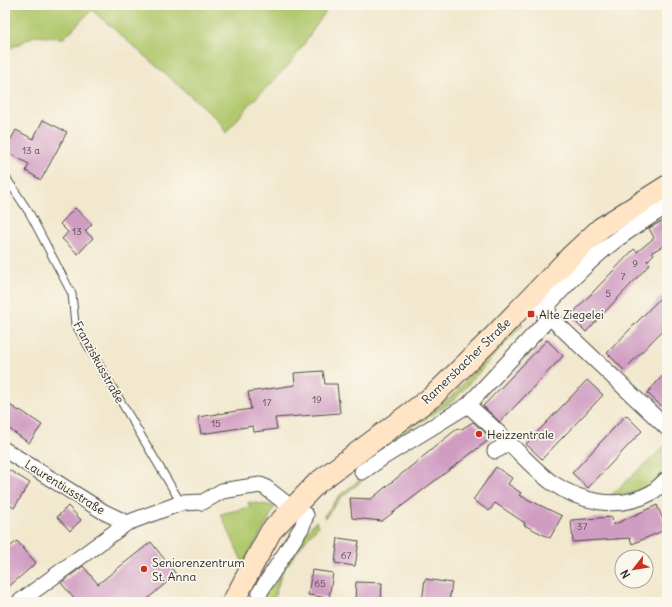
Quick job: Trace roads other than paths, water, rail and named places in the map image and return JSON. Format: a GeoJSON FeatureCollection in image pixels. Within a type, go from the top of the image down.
{"type":"FeatureCollection","features":[{"type":"Feature","properties":{"kind":"main road","name":"Ramersbacher Straße"},"geometry":{"type":"LineString","coordinates":[[233,602],[271,531],[299,511],[317,483],[433,396],[530,299],[570,256],[601,228],[667,186]]}},
{"type":"Feature","properties":{"kind":"street"},"geometry":{"type":"LineString","coordinates":[[550,317],[547,306],[562,290],[610,245],[667,206]]}},
{"type":"Feature","properties":{"kind":"street"},"geometry":{"type":"LineString","coordinates":[[530,299],[667,428]]}},
{"type":"Feature","properties":{"kind":"street"},"geometry":{"type":"LineString","coordinates":[[362,472],[385,456],[468,405],[550,317]]}},
{"type":"Feature","properties":{"kind":"street"},"geometry":{"type":"LineString","coordinates":[[468,405],[549,481],[580,498],[607,503],[637,499],[653,492],[667,479]]}},
{"type":"Feature","properties":{"kind":"street"},"geometry":{"type":"LineString","coordinates":[[495,451],[501,448],[506,440]]}},
{"type":"Feature","properties":{"kind":"street","name":"Laurentiusstraße"},"geometry":{"type":"LineString","coordinates":[[5,450],[104,512],[127,523]]}},
{"type":"Feature","properties":{"kind":"street"},"geometry":{"type":"LineString","coordinates":[[19,602],[127,523],[181,503],[203,502],[222,491],[260,485],[299,511],[302,527],[260,592],[259,602]]}},
{"type":"Feature","properties":{"kind":"lane","name":"Franziskusstraße"},"geometry":{"type":"LineString","coordinates":[[5,176],[30,214],[72,294],[74,324],[181,503]]}},
{"type":"Feature","properties":{"kind":"place","name":"Alte Ziegelei"},"geometry":{"type":"Point","coordinates":[531,314]}},
{"type":"Feature","properties":{"kind":"place","name":"Heizzentrale"},"geometry":{"type":"Point","coordinates":[479,434]}},
{"type":"Feature","properties":{"kind":"place","name":"Seniorenzentrum St. Anna"},"geometry":{"type":"Point","coordinates":[144,569]}}]}
